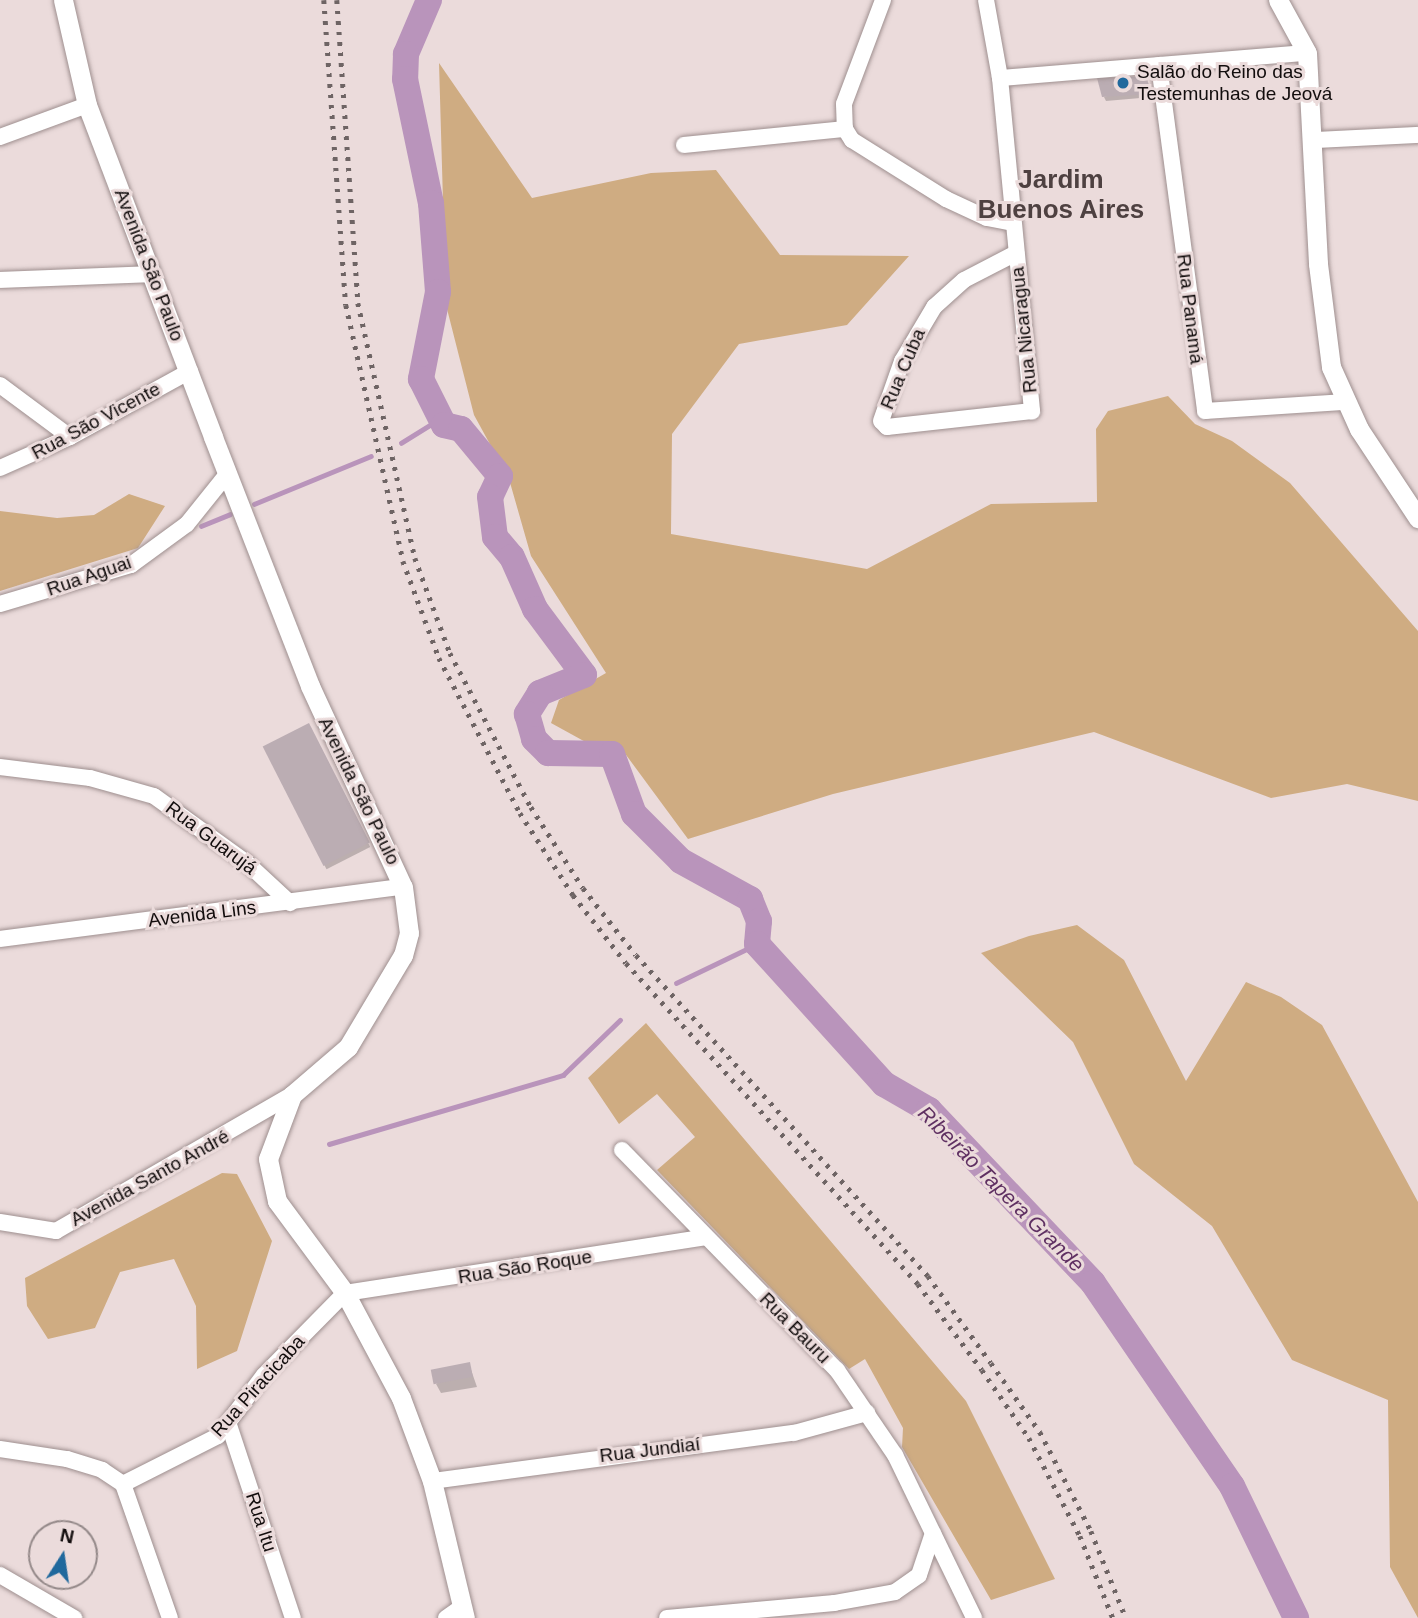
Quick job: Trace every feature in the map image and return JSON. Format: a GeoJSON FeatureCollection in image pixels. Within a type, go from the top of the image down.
{"type":"FeatureCollection","features":[{"type":"Feature","properties":{"kind":"main road","name":"Avenida São Paulo"},"geometry":{"type":"LineString","coordinates":[[63,0],[87,105],[228,473],[310,686],[403,887],[409,933],[403,955],[348,1047],[292,1095],[268,1159],[271,1185],[288,1219],[345,1293],[401,1398],[432,1481],[458,1614]]}},
{"type":"Feature","properties":{"kind":"main road"},"geometry":{"type":"LineString","coordinates":[[1278,0],[1307,53],[1314,140],[1318,264],[1331,367],[1346,402],[1418,518]]}},
{"type":"Feature","properties":{"kind":"street"},"geometry":{"type":"LineString","coordinates":[[883,0],[844,104],[845,129],[852,140],[946,199],[987,218],[1013,223]]}},
{"type":"Feature","properties":{"kind":"street","name":"Rua Nicaragua"},"geometry":{"type":"LineString","coordinates":[[986,0],[1000,78],[1016,253],[1023,285],[1032,411]]}},
{"type":"Feature","properties":{"kind":"street"},"geometry":{"type":"LineString","coordinates":[[1000,78],[1307,53]]}},
{"type":"Feature","properties":{"kind":"street","name":"Rua Panamá"},"geometry":{"type":"LineString","coordinates":[[1159,65],[1205,411],[1346,402]]}},
{"type":"Feature","properties":{"kind":"street"},"geometry":{"type":"LineString","coordinates":[[0,137],[87,105]]}},
{"type":"Feature","properties":{"kind":"street"},"geometry":{"type":"LineString","coordinates":[[684,145],[845,129]]}},
{"type":"Feature","properties":{"kind":"street"},"geometry":{"type":"LineString","coordinates":[[1314,140],[1418,135]]}},
{"type":"Feature","properties":{"kind":"street","name":"Rua Cuba"},"geometry":{"type":"LineString","coordinates":[[1016,253],[964,280],[933,307],[912,338],[881,421],[887,427],[1032,411]]}},
{"type":"Feature","properties":{"kind":"street"},"geometry":{"type":"LineString","coordinates":[[0,280],[153,274]]}},
{"type":"Feature","properties":{"kind":"street","name":"Rua São Vicente"},"geometry":{"type":"LineString","coordinates":[[0,468],[70,437],[190,371]]}},
{"type":"Feature","properties":{"kind":"street"},"geometry":{"type":"LineString","coordinates":[[0,385],[70,437]]}},
{"type":"Feature","properties":{"kind":"street","name":"Rua Aguai"},"geometry":{"type":"LineString","coordinates":[[0,604],[131,565],[187,524],[228,473]]}},
{"type":"Feature","properties":{"kind":"street","name":"Rua Guarujá"},"geometry":{"type":"LineString","coordinates":[[0,767],[90,778],[154,796],[247,863],[290,902]]}},
{"type":"Feature","properties":{"kind":"street","name":"Avenida Lins"},"geometry":{"type":"LineString","coordinates":[[0,939],[403,887]]}},
{"type":"Feature","properties":{"kind":"street","name":"Avenida Santo André"},"geometry":{"type":"LineString","coordinates":[[0,1222],[56,1231],[292,1095]]}},
{"type":"Feature","properties":{"kind":"street","name":"Rua Bauru"},"geometry":{"type":"LineString","coordinates":[[622,1150],[683,1208],[705,1237],[837,1370],[895,1455],[974,1618]]}},
{"type":"Feature","properties":{"kind":"street","name":"Rua São Roque"},"geometry":{"type":"LineString","coordinates":[[345,1293],[705,1237]]}},
{"type":"Feature","properties":{"kind":"street","name":"Rua Piracicaba"},"geometry":{"type":"LineString","coordinates":[[123,1484],[197,1449],[229,1425],[264,1375],[345,1293]]}},
{"type":"Feature","properties":{"kind":"street","name":"Rua Jundiaí"},"geometry":{"type":"LineString","coordinates":[[432,1481],[794,1433],[867,1413]]}},
{"type":"Feature","properties":{"kind":"street","name":"Rua Itu"},"geometry":{"type":"LineString","coordinates":[[229,1425],[293,1618]]}},
{"type":"Feature","properties":{"kind":"street"},"geometry":{"type":"LineString","coordinates":[[0,1449],[67,1459],[102,1470],[123,1484],[170,1618]]}},
{"type":"Feature","properties":{"kind":"street"},"geometry":{"type":"LineString","coordinates":[[667,1618],[804,1612],[867,1598],[909,1584],[926,1563],[933,1533]]}},
{"type":"Feature","properties":{"kind":"street"},"geometry":{"type":"LineString","coordinates":[[0,1575],[74,1618]]}},
{"type":"Feature","properties":{"kind":"shaded area"},"geometry":{"type":"Polygon","coordinates":[[[439,63],[532,198],[651,173],[716,170],[780,255],[909,256],[847,325],[739,344],[672,434],[671,534],[867,569],[991,504],[1097,502],[1096,429],[1108,411],[1168,396],[1195,424],[1232,441],[1290,483],[1418,631],[1418,801],[1347,784],[1271,798],[1094,732],[833,794],[688,839],[618,744],[591,745],[551,723],[559,700],[606,673],[531,556],[509,479],[474,415],[446,305],[439,63]]]}},
{"type":"Feature","properties":{"kind":"shaded area"},"geometry":{"type":"Polygon","coordinates":[[[129,494],[165,506],[138,548],[0,591],[0,511],[57,518],[94,515],[129,494]]]}},
{"type":"Feature","properties":{"kind":"shaded area"},"geometry":{"type":"Polygon","coordinates":[[[1077,925],[1124,960],[1186,1081],[1246,982],[1281,997],[1322,1025],[1418,1202],[1418,1618],[1390,1567],[1388,1400],[1292,1360],[1212,1226],[1134,1164],[1073,1042],[981,953],[1029,936],[1077,925]]]}},
{"type":"Feature","properties":{"kind":"shaded area"},"geometry":{"type":"Polygon","coordinates":[[[646,1023],[966,1401],[1055,1579],[991,1600],[902,1447],[903,1428],[865,1359],[849,1369],[657,1170],[695,1137],[657,1094],[619,1124],[588,1078],[646,1023]]]}},
{"type":"Feature","properties":{"kind":"shaded area"},"geometry":{"type":"Polygon","coordinates":[[[222,1173],[237,1174],[272,1241],[237,1351],[197,1369],[196,1306],[174,1259],[120,1272],[95,1328],[48,1339],[27,1306],[25,1278],[222,1173]]]}},
{"type":"Feature","properties":{"kind":"building","name":"Salão do Reino das Testemunhas de Jeová"},"geometry":{"type":"Polygon","coordinates":[[[1146,76],[1152,94],[1102,97],[1097,78],[1146,76]]]}},
{"type":"Feature","properties":{"kind":"building"},"geometry":{"type":"Polygon","coordinates":[[[309,723],[370,842],[324,866],[263,747],[309,723]]]}},
{"type":"Feature","properties":{"kind":"building"},"geometry":{"type":"Polygon","coordinates":[[[470,1362],[473,1377],[434,1384],[431,1370],[470,1362]]]}},
{"type":"Feature","properties":{"kind":"waterway","name":"Ribeirão Tapera Grande"},"geometry":{"type":"LineString","coordinates":[[429,0],[406,54],[405,79],[431,203],[438,292],[421,379],[444,425],[461,429],[500,476],[490,497],[495,537],[512,557],[535,609],[584,675],[540,693],[527,714],[534,739],[548,753],[612,754],[634,814],[681,861],[750,899],[759,921],[757,944],[884,1084],[929,1110],[1093,1283],[1232,1486],[1296,1618]]}},
{"type":"Feature","properties":{"kind":"waterway"},"geometry":{"type":"LineString","coordinates":[[401,443],[441,418]]}},
{"type":"Feature","properties":{"kind":"waterway"},"geometry":{"type":"LineString","coordinates":[[254,504],[371,456]]}},
{"type":"Feature","properties":{"kind":"waterway"},"geometry":{"type":"LineString","coordinates":[[201,526],[230,514]]}},
{"type":"Feature","properties":{"kind":"waterway"},"geometry":{"type":"LineString","coordinates":[[676,983],[757,944]]}},
{"type":"Feature","properties":{"kind":"waterway"},"geometry":{"type":"LineString","coordinates":[[329,1144],[563,1075],[620,1020]]}},
{"type":"Feature","properties":{"kind":"railway"},"geometry":{"type":"LineString","coordinates":[[324,0],[346,305],[403,561],[439,658],[520,813],[573,895],[626,963],[918,1284],[982,1370],[1029,1438],[1080,1536],[1113,1618]]}},
{"type":"Feature","properties":{"kind":"railway"},"geometry":{"type":"LineString","coordinates":[[337,0],[358,303],[415,558],[450,653],[531,807],[583,888],[636,955],[928,1276],[1040,1432],[1091,1531],[1126,1618]]}},
{"type":"Feature","properties":{"kind":"place","name":"Salão do Reino das Testemunhas de Jeová"},"geometry":{"type":"Point","coordinates":[1123,83]}},
{"type":"Feature","properties":{"kind":"district","name":"Jardim Buenos Aires"},"geometry":{"type":"Point","coordinates":[1061,195]}}]}
